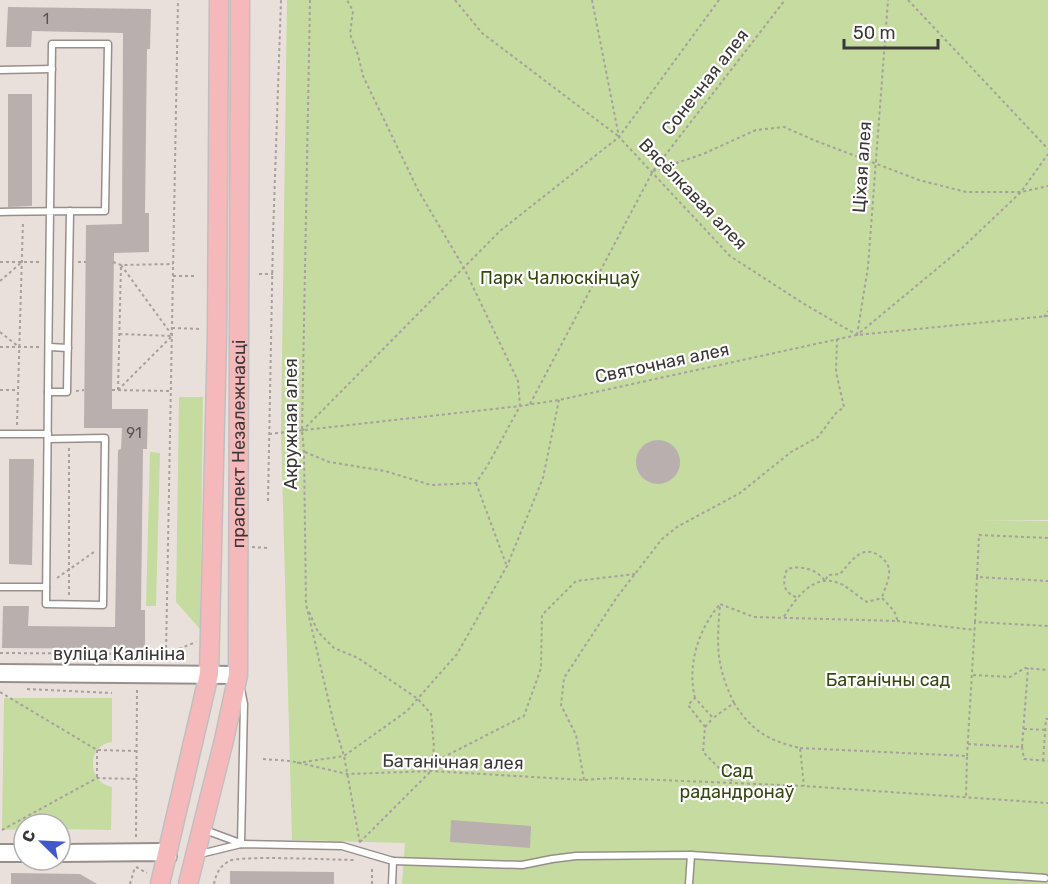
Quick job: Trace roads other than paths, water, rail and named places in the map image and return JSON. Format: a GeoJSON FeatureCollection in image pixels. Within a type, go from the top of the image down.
{"type":"FeatureCollection","features":[{"type":"Feature","properties":{"kind":"main road","name":"праспект Незалежнасці"},"geometry":{"type":"LineString","coordinates":[[153,878],[168,856],[210,674],[217,329],[219,0]]}},
{"type":"Feature","properties":{"kind":"main road","name":"праспект Незалежнасці"},"geometry":{"type":"LineString","coordinates":[[188,884],[238,675],[240,0]]}},
{"type":"Feature","properties":{"kind":"main road","name":"вуліца Калініна"},"geometry":{"type":"LineString","coordinates":[[0,673],[238,675]]}},
{"type":"Feature","properties":{"kind":"main road"},"geometry":{"type":"LineString","coordinates":[[72,853],[161,852],[168,856]]}},
{"type":"Feature","properties":{"kind":"lane"},"geometry":{"type":"LineString","coordinates":[[0,212],[50,211],[105,211],[108,44],[52,44],[50,211],[49,347],[48,392],[48,436],[46,586],[46,604],[103,605],[105,438],[69,440],[48,436],[0,434]]}},
{"type":"Feature","properties":{"kind":"lane"},"geometry":{"type":"LineString","coordinates":[[0,70],[52,69]]}},
{"type":"Feature","properties":{"kind":"lane"},"geometry":{"type":"LineString","coordinates":[[48,392],[68,392],[70,211]]}},
{"type":"Feature","properties":{"kind":"lane"},"geometry":{"type":"LineString","coordinates":[[49,347],[68,348]]}},
{"type":"Feature","properties":{"kind":"lane"},"geometry":{"type":"LineString","coordinates":[[0,587],[46,586]]}},
{"type":"Feature","properties":{"kind":"lane"},"geometry":{"type":"LineString","coordinates":[[238,675],[244,704],[241,844]]}},
{"type":"Feature","properties":{"kind":"lane"},"geometry":{"type":"LineString","coordinates":[[202,829],[241,844]]}},
{"type":"Feature","properties":{"kind":"lane"},"geometry":{"type":"LineString","coordinates":[[196,855],[241,844],[342,846],[393,861],[522,865],[576,856],[691,855],[1045,878]]}},
{"type":"Feature","properties":{"kind":"lane"},"geometry":{"type":"LineString","coordinates":[[689,884],[691,855]]}},
{"type":"Feature","properties":{"kind":"lane"},"geometry":{"type":"LineString","coordinates":[[392,884],[393,861]]}},
{"type":"Feature","properties":{"kind":"park label","name":"Парк Чалюскінцаў"},"geometry":{"type":"Point","coordinates":[560,278]}},
{"type":"Feature","properties":{"kind":"park label","name":"Батанічны сад"},"geometry":{"type":"Point","coordinates":[888,680]}},
{"type":"Feature","properties":{"kind":"park label","name":"Сад радандронаў"},"geometry":{"type":"Point","coordinates":[737,781]}}]}
